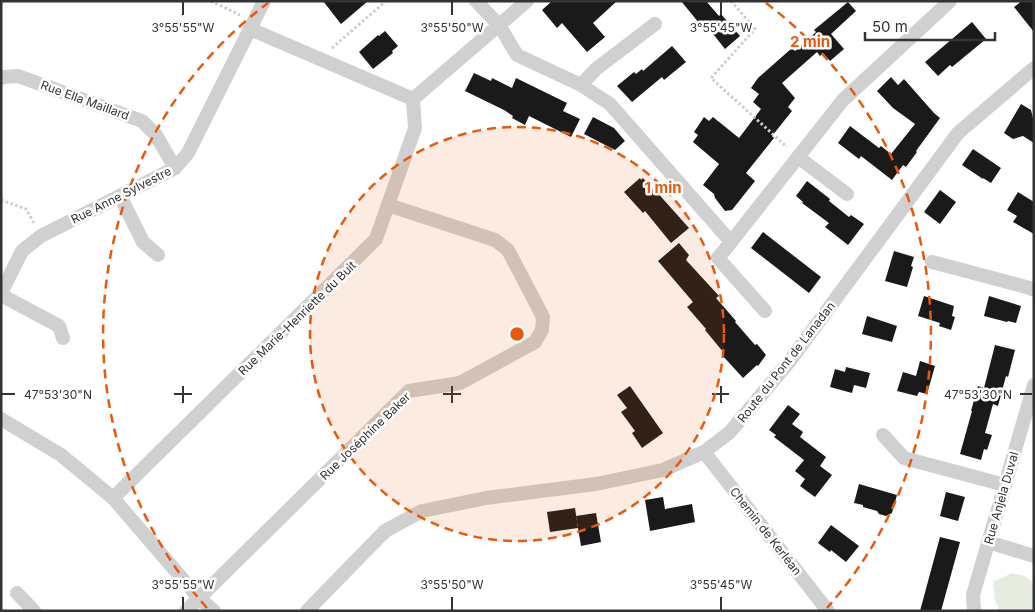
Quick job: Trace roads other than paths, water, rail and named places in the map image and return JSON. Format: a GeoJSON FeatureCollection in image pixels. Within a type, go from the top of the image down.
{"type":"FeatureCollection","features":[{"type":"Feature","properties":{"kind":"street","name":"Rue Anne Sylvestre"},"geometry":{"type":"LineString","coordinates":[[1,294],[22,251],[40,236],[175,168],[188,153],[264,1]]}},
{"type":"Feature","properties":{"kind":"street"},"geometry":{"type":"LineString","coordinates":[[476,1],[499,25],[517,55],[582,85],[610,104],[731,242]]}},
{"type":"Feature","properties":{"kind":"street"},"geometry":{"type":"LineString","coordinates":[[252,25],[319,59],[414,99],[526,1]]}},
{"type":"Feature","properties":{"kind":"street"},"geometry":{"type":"LineString","coordinates":[[765,311],[718,258],[843,100],[950,1]]}},
{"type":"Feature","properties":{"kind":"street"},"geometry":{"type":"LineString","coordinates":[[582,85],[596,69],[655,24]]}},
{"type":"Feature","properties":{"kind":"street","name":"Route du Pont de Lanadan"},"geometry":{"type":"LineString","coordinates":[[307,611],[385,531],[422,511],[486,498],[596,484],[663,470],[704,452],[730,432],[789,362],[958,133],[1034,68]]}},
{"type":"Feature","properties":{"kind":"street","name":"Rue Ella Maillard"},"geometry":{"type":"LineString","coordinates":[[1,78],[18,76],[142,121],[156,135],[175,168]]}},
{"type":"Feature","properties":{"kind":"street","name":"Rue Marie-Henriette du Buit"},"geometry":{"type":"LineString","coordinates":[[113,498],[376,239],[415,128],[414,99]]}},
{"type":"Feature","properties":{"kind":"street"},"geometry":{"type":"LineString","coordinates":[[798,157],[847,194]]}},
{"type":"Feature","properties":{"kind":"street"},"geometry":{"type":"LineString","coordinates":[[120,196],[144,242],[158,255]]}},
{"type":"Feature","properties":{"kind":"street","name":"Rue Joséphine Baker"},"geometry":{"type":"LineString","coordinates":[[186,611],[409,391],[460,383],[535,342],[542,330],[543,317],[508,250],[495,240],[388,205]]}},
{"type":"Feature","properties":{"kind":"street"},"geometry":{"type":"LineString","coordinates":[[932,262],[1034,290]]}},
{"type":"Feature","properties":{"kind":"street"},"geometry":{"type":"LineString","coordinates":[[1,294],[59,326],[63,338]]}},
{"type":"Feature","properties":{"kind":"street","name":"Rue Anjela Duval"},"geometry":{"type":"LineString","coordinates":[[974,611],[973,595],[1034,385]]}},
{"type":"Feature","properties":{"kind":"street"},"geometry":{"type":"LineString","coordinates":[[1,419],[61,455],[113,498],[199,598],[214,611]]}},
{"type":"Feature","properties":{"kind":"street"},"geometry":{"type":"LineString","coordinates":[[883,435],[904,458],[1005,485]]}},
{"type":"Feature","properties":{"kind":"street","name":"Chemin de Kerléan"},"geometry":{"type":"LineString","coordinates":[[704,452],[828,611]]}},
{"type":"Feature","properties":{"kind":"street"},"geometry":{"type":"LineString","coordinates":[[988,542],[1034,556]]}},
{"type":"Feature","properties":{"kind":"street"},"geometry":{"type":"LineString","coordinates":[[17,593],[34,611]]}}]}
